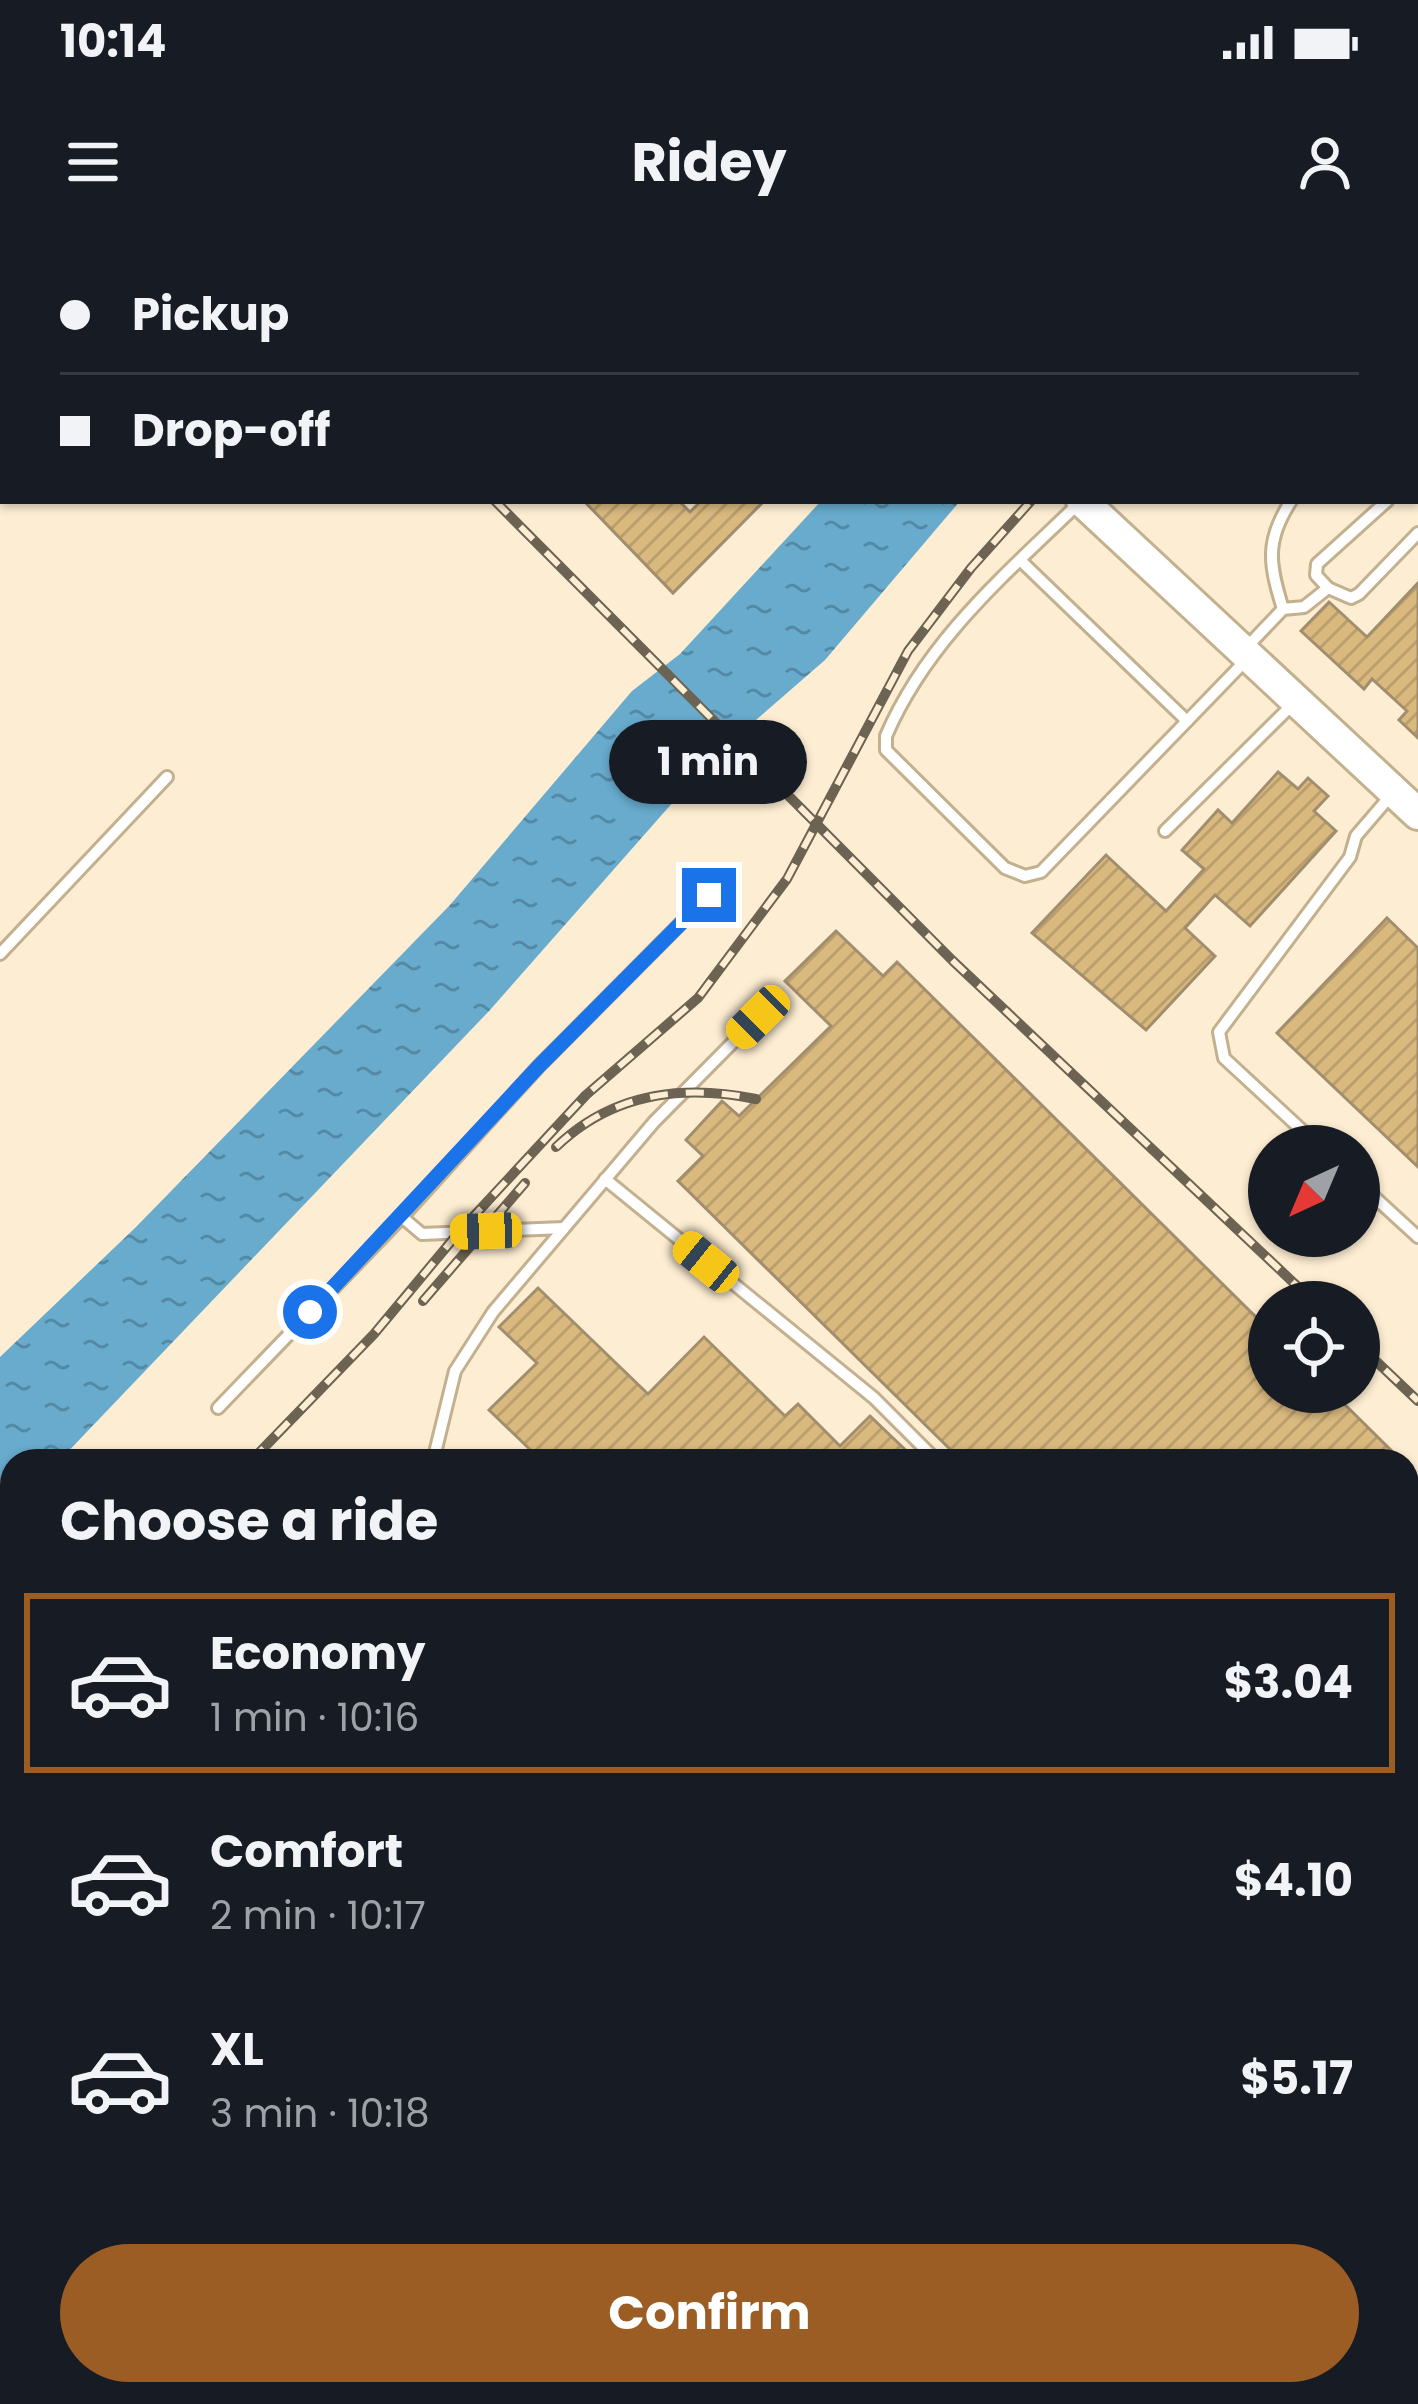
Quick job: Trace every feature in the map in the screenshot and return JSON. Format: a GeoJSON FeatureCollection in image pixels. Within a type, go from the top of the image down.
{"type":"FeatureCollection","features":[{"type":"Feature","properties":{"kind":"main road"},"geometry":{"type":"LineString","coordinates":[[1085,504],[1418,814]]}},
{"type":"Feature","properties":{"kind":"lane"},"geometry":{"type":"LineString","coordinates":[[1079,504],[938,646],[886,736],[886,750],[1005,868],[1025,875],[1041,872],[1187,721],[1283,609],[1304,607],[1328,588]]}},
{"type":"Feature","properties":{"kind":"lane"},"geometry":{"type":"LineString","coordinates":[[1283,609],[1268,550],[1274,527],[1289,504]]}},
{"type":"Feature","properties":{"kind":"lane"},"geometry":{"type":"LineString","coordinates":[[1384,504],[1317,564],[1316,575],[1328,588],[1351,598],[1359,594],[1418,533]]}},
{"type":"Feature","properties":{"kind":"lane"},"geometry":{"type":"LineString","coordinates":[[1020,560],[1187,721]]}},
{"type":"Feature","properties":{"kind":"lane"},"geometry":{"type":"LineString","coordinates":[[1165,831],[1297,700]]}},
{"type":"Feature","properties":{"kind":"lane"},"geometry":{"type":"LineString","coordinates":[[0,954],[167,777]]}},
{"type":"Feature","properties":{"kind":"lane"},"geometry":{"type":"LineString","coordinates":[[1296,1125],[1224,1058],[1219,1032],[1349,857],[1356,836],[1394,791]]}},
{"type":"Feature","properties":{"kind":"lane"},"geometry":{"type":"LineString","coordinates":[[218,1408],[539,1066],[709,895]]}},
{"type":"Feature","properties":{"kind":"lane"},"geometry":{"type":"LineString","coordinates":[[436,1449],[455,1372],[493,1312],[605,1180],[758,1017]]}},
{"type":"Feature","properties":{"kind":"lane"},"geometry":{"type":"LineString","coordinates":[[605,1180],[874,1398],[925,1449]]}},
{"type":"Feature","properties":{"kind":"lane"},"geometry":{"type":"LineString","coordinates":[[1380,1203],[1418,1238]]}},
{"type":"Feature","properties":{"kind":"lane"},"geometry":{"type":"LineString","coordinates":[[402,1217],[422,1234],[564,1228]]}},
{"type":"Feature","properties":{"kind":"water"},"geometry":{"type":"Polygon","coordinates":[[[818,504],[957,504],[825,660],[711,759],[490,1010],[70,1449],[0,1449],[0,1357],[136,1227],[450,905],[632,691],[680,654],[818,504]]]}},
{"type":"Feature","properties":{"kind":"building"},"geometry":{"type":"Polygon","coordinates":[[[587,504],[682,504],[690,512],[698,504],[761,504],[673,593],[587,504]]]}},
{"type":"Feature","properties":{"kind":"building"},"geometry":{"type":"Polygon","coordinates":[[[1418,583],[1418,738],[1399,720],[1407,711],[1372,679],[1364,689],[1301,631],[1329,602],[1367,637],[1418,583]]]}},
{"type":"Feature","properties":{"kind":"building"},"geometry":{"type":"Polygon","coordinates":[[[1278,772],[1298,789],[1308,778],[1328,796],[1314,811],[1336,831],[1250,926],[1215,895],[1185,928],[1215,956],[1146,1030],[1032,933],[1106,855],[1166,911],[1204,869],[1182,850],[1218,810],[1232,823],[1278,772]]]}},
{"type":"Feature","properties":{"kind":"building"},"geometry":{"type":"Polygon","coordinates":[[[1387,918],[1418,948],[1418,1167],[1380,1131],[1380,1125],[1374,1125],[1277,1033],[1387,918]]]}},
{"type":"Feature","properties":{"kind":"building"},"geometry":{"type":"Polygon","coordinates":[[[836,931],[883,976],[897,962],[1248,1309],[1248,1413],[1353,1413],[1390,1449],[950,1449],[678,1181],[703,1156],[686,1140],[722,1101],[739,1116],[831,1026],[785,981],[836,931]]]}},
{"type":"Feature","properties":{"kind":"building"},"geometry":{"type":"Polygon","coordinates":[[[538,1288],[648,1394],[704,1337],[785,1416],[798,1404],[840,1446],[870,1416],[904,1449],[530,1449],[489,1410],[537,1363],[499,1327],[538,1288]]]}},
{"type":"Feature","properties":{"kind":"railway"},"geometry":{"type":"LineString","coordinates":[[498,504],[953,961],[1292,1281]]}},
{"type":"Feature","properties":{"kind":"railway"},"geometry":{"type":"LineString","coordinates":[[263,1449],[374,1334],[459,1232],[586,1095],[698,998],[787,879],[908,651],[971,568],[1028,504]]}},
{"type":"Feature","properties":{"kind":"railway"},"geometry":{"type":"LineString","coordinates":[[556,1147],[601,1115],[650,1097],[702,1093],[756,1099]]}},
{"type":"Feature","properties":{"kind":"railway"},"geometry":{"type":"LineString","coordinates":[[423,1301],[525,1183]]}},
{"type":"Feature","properties":{"kind":"railway"},"geometry":{"type":"LineString","coordinates":[[1380,1365],[1418,1401]]}},
{"type":"Feature","properties":{"kind":"route"},"geometry":{"type":"LineString","coordinates":[[310,1312],[539,1066],[709,895]]}}]}
